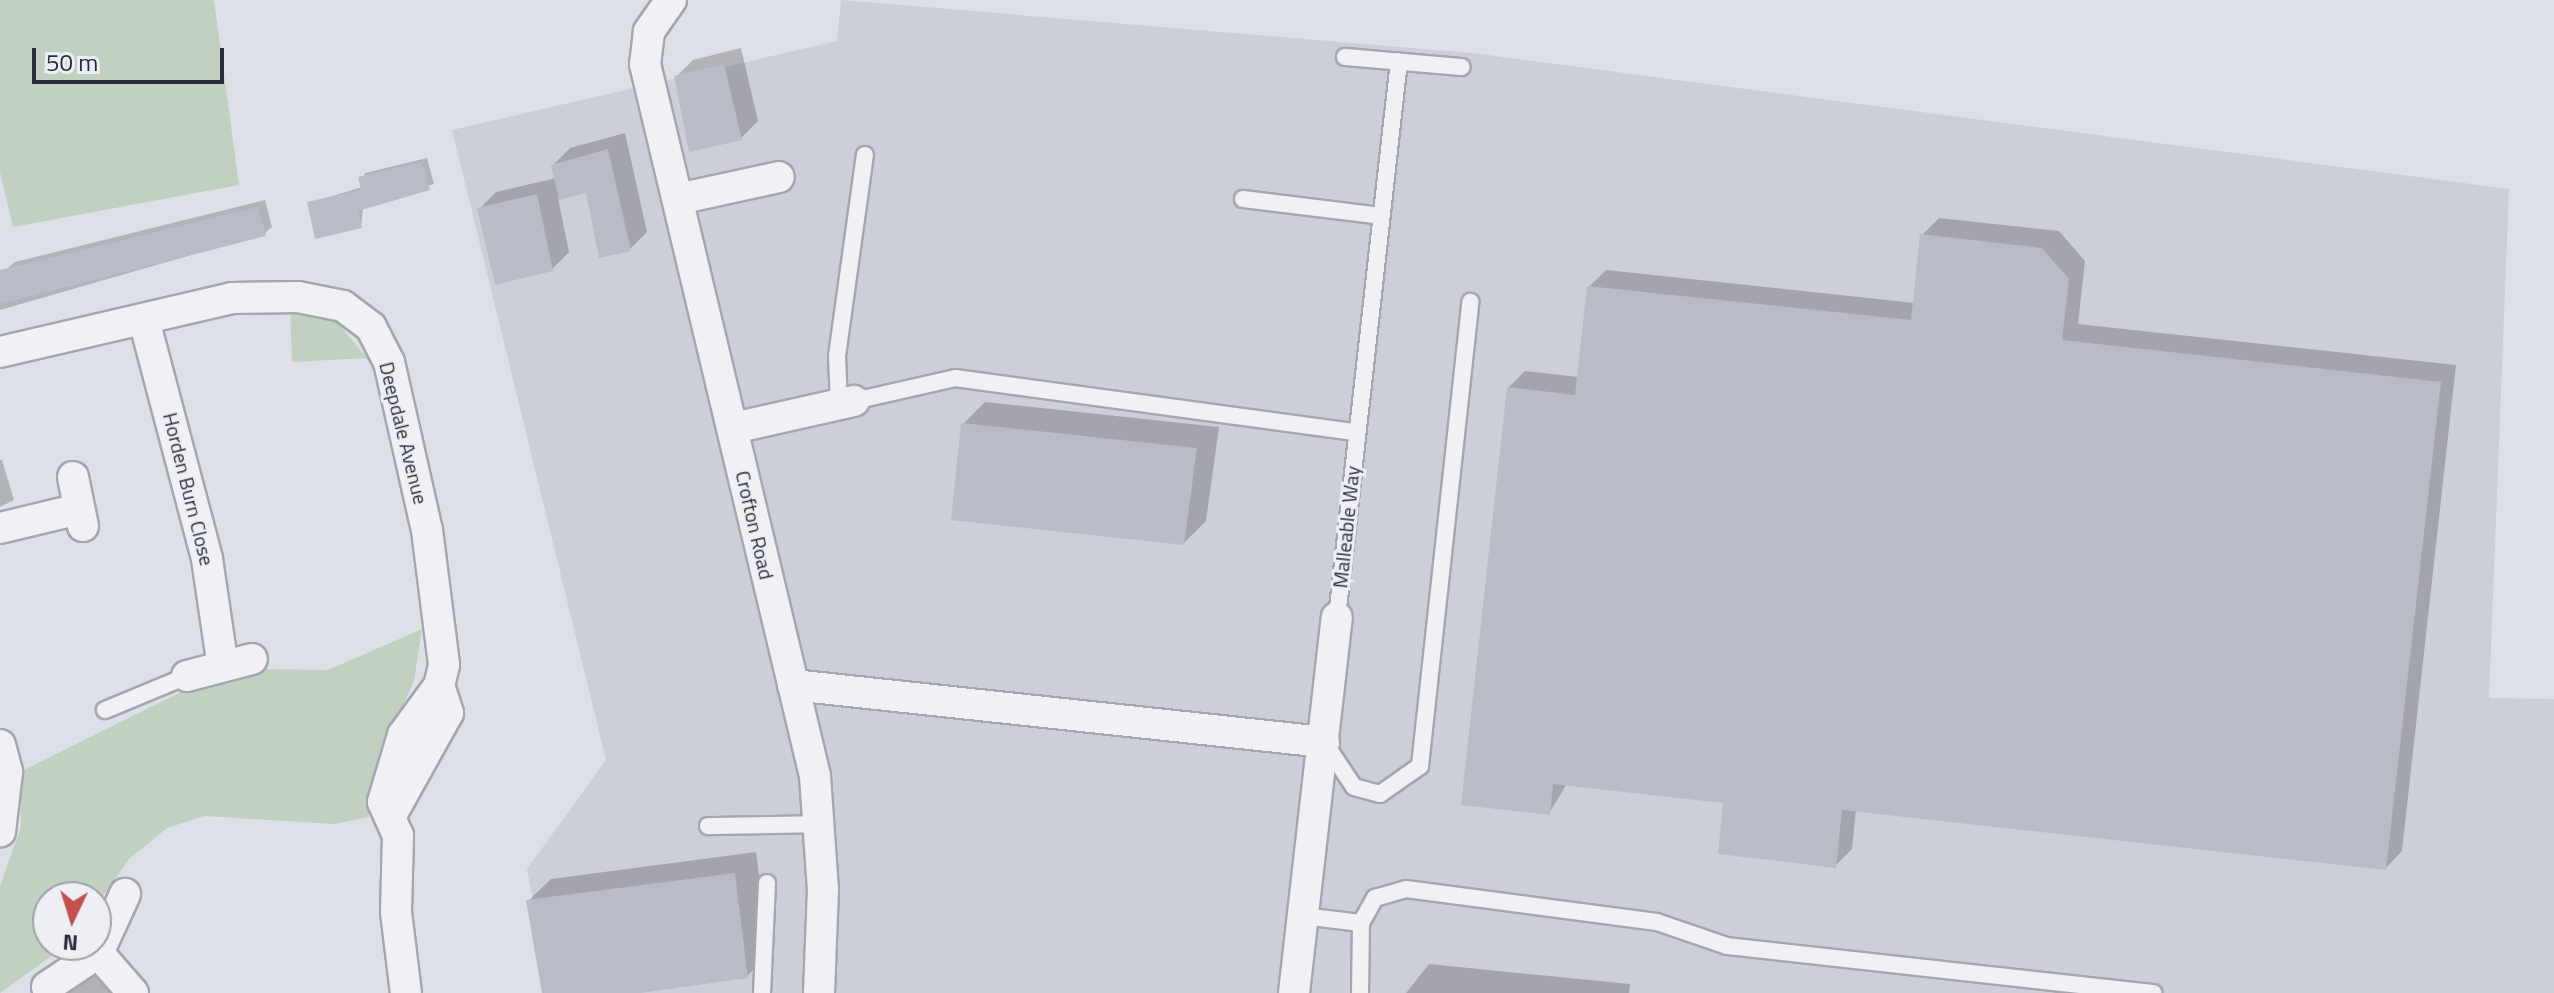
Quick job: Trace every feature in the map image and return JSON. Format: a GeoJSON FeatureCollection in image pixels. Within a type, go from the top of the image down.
{"type":"FeatureCollection","features":[{"type":"Feature","properties":{"kind":"street","name":"Crofton Road"},"geometry":{"type":"LineString","coordinates":[[671,0],[649,32],[645,64],[793,685],[821,824],[819,993]]}},
{"type":"Feature","properties":{"kind":"street"},"geometry":{"type":"LineString","coordinates":[[678,199],[779,177]]}},
{"type":"Feature","properties":{"kind":"street","name":"Deepdale Avenue"},"geometry":{"type":"LineString","coordinates":[[0,352],[232,298],[298,297],[343,306],[371,327],[389,362],[427,530],[441,614],[439,686],[448,713],[390,817],[398,835],[396,912],[406,993]]}},
{"type":"Feature","properties":{"kind":"street","name":"Horden Burn Close"},"geometry":{"type":"LineString","coordinates":[[144,320],[237,660],[187,676]]}},
{"type":"Feature","properties":{"kind":"street"},"geometry":{"type":"LineString","coordinates":[[733,428],[847,403]]}},
{"type":"Feature","properties":{"kind":"street"},"geometry":{"type":"LineString","coordinates":[[0,528],[81,518],[73,477]]}},
{"type":"Feature","properties":{"kind":"street","name":"Malleable Way"},"geometry":{"type":"LineString","coordinates":[[1294,993],[1337,617]]}},
{"type":"Feature","properties":{"kind":"street"},"geometry":{"type":"LineString","coordinates":[[793,685],[1324,742]]}},
{"type":"Feature","properties":{"kind":"street"},"geometry":{"type":"LineString","coordinates":[[0,745],[7,772],[0,832]]}},
{"type":"Feature","properties":{"kind":"street"},"geometry":{"type":"LineString","coordinates":[[112,922],[125,894]]}},
{"type":"Feature","properties":{"kind":"street"},"geometry":{"type":"LineString","coordinates":[[47,987],[86,961]]}},
{"type":"Feature","properties":{"kind":"street"},"geometry":{"type":"LineString","coordinates":[[105,961],[133,993]]}},
{"type":"Feature","properties":{"kind":"lane"},"geometry":{"type":"LineString","coordinates":[[1345,57],[1462,67]]}},
{"type":"Feature","properties":{"kind":"lane","name":"Malleable Way"},"geometry":{"type":"LineString","coordinates":[[1337,617],[1399,61]]}},
{"type":"Feature","properties":{"kind":"lane"},"geometry":{"type":"LineString","coordinates":[[865,155],[837,356],[847,403],[955,378],[1356,432]]}},
{"type":"Feature","properties":{"kind":"lane"},"geometry":{"type":"LineString","coordinates":[[1243,199],[1381,216]]}},
{"type":"Feature","properties":{"kind":"lane"},"geometry":{"type":"LineString","coordinates":[[1324,742],[1354,787],[1367,791],[1380,794],[1420,766],[1470,302]]}},
{"type":"Feature","properties":{"kind":"lane"},"geometry":{"type":"LineString","coordinates":[[105,710],[187,676]]}},
{"type":"Feature","properties":{"kind":"lane"},"geometry":{"type":"LineString","coordinates":[[708,826],[821,824]]}},
{"type":"Feature","properties":{"kind":"lane"},"geometry":{"type":"LineString","coordinates":[[762,993],[767,883]]}},
{"type":"Feature","properties":{"kind":"lane"},"geometry":{"type":"LineString","coordinates":[[1360,993],[1361,923],[1375,898],[1406,889],[1657,922],[1727,946],[2153,993]]}},
{"type":"Feature","properties":{"kind":"lane"},"geometry":{"type":"LineString","coordinates":[[1303,916],[1361,923]]}},
{"type":"Feature","properties":{"kind":"shaded area"},"geometry":{"type":"Polygon","coordinates":[[[841,0],[1472,53],[2509,189],[2489,698],[2554,699],[2554,993],[551,993],[527,869],[606,760],[452,130],[837,41],[841,0]]]}},
{"type":"Feature","properties":{"kind":"green space"},"geometry":{"type":"Polygon","coordinates":[[[0,0],[214,0],[239,185],[13,227],[0,172],[0,0]]]}},
{"type":"Feature","properties":{"kind":"green space"},"geometry":{"type":"Polygon","coordinates":[[[290,308],[337,322],[367,358],[292,362],[290,308]]]}},
{"type":"Feature","properties":{"kind":"green space"},"geometry":{"type":"Polygon","coordinates":[[[422,629],[414,681],[376,767],[369,817],[334,824],[204,816],[167,828],[129,859],[112,883],[32,881],[32,961],[45,961],[0,993],[0,886],[21,827],[20,772],[187,689],[259,669],[328,670],[422,629]]]}},
{"type":"Feature","properties":{"kind":"building"},"geometry":{"type":"Polygon","coordinates":[[[724,64],[742,140],[689,152],[674,76],[724,64]]]}},
{"type":"Feature","properties":{"kind":"building"},"geometry":{"type":"Polygon","coordinates":[[[608,149],[631,251],[599,258],[586,193],[559,200],[551,165],[608,149]]]}},
{"type":"Feature","properties":{"kind":"building"},"geometry":{"type":"Polygon","coordinates":[[[422,162],[430,190],[358,211],[362,228],[315,239],[307,202],[361,190],[358,177],[422,162]]]}},
{"type":"Feature","properties":{"kind":"building"},"geometry":{"type":"Polygon","coordinates":[[[537,194],[553,271],[495,285],[477,208],[537,194]]]}},
{"type":"Feature","properties":{"kind":"building"},"geometry":{"type":"Polygon","coordinates":[[[258,207],[266,236],[0,304],[0,270],[258,207]]]}},
{"type":"Feature","properties":{"kind":"building"},"geometry":{"type":"Polygon","coordinates":[[[1920,234],[2042,248],[2069,279],[2062,340],[2441,382],[2386,870],[1842,810],[1836,868],[1718,854],[1723,803],[1553,784],[1550,815],[1461,805],[1507,387],[1575,395],[1587,286],[1911,320],[1920,234]]]}},
{"type":"Feature","properties":{"kind":"building"},"geometry":{"type":"Polygon","coordinates":[[[961,423],[1197,448],[1184,545],[951,520],[961,423]]]}},
{"type":"Feature","properties":{"kind":"building"},"geometry":{"type":"Polygon","coordinates":[[[735,873],[748,978],[640,993],[542,993],[526,900],[735,873]]]}}]}
